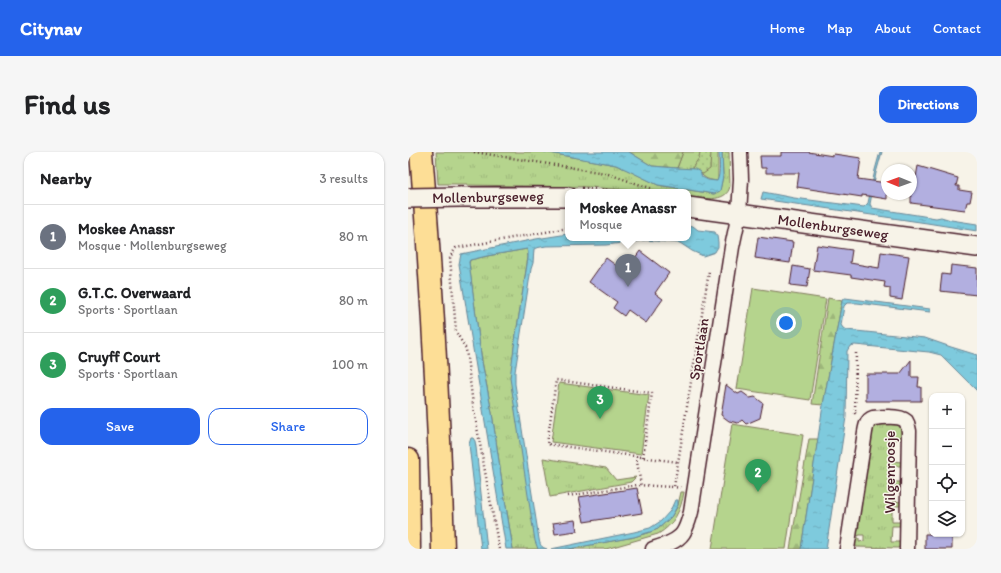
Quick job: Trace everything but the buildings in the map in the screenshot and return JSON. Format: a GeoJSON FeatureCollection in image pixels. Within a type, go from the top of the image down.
{"type":"FeatureCollection","features":[{"type":"Feature","properties":{"kind":"highway"},"geometry":{"type":"LineString","coordinates":[[421,152],[429,244],[437,391],[443,549]]}},
{"type":"Feature","properties":{"kind":"highway"},"geometry":{"type":"LineString","coordinates":[[408,460],[410,549]]}},
{"type":"Feature","properties":{"kind":"street","name":"Sportlaan"},"geometry":{"type":"LineString","coordinates":[[653,549],[669,543],[683,534],[691,512],[732,246],[739,214],[741,178],[740,152]]}},
{"type":"Feature","properties":{"kind":"street","name":"Mollenburgseweg"},"geometry":{"type":"LineString","coordinates":[[408,198],[565,196]]}},
{"type":"Feature","properties":{"kind":"street","name":"Mollenburgseweg"},"geometry":{"type":"LineString","coordinates":[[691,207],[977,247]]}},
{"type":"Feature","properties":{"kind":"street","name":"Wilgenroosje"},"geometry":{"type":"LineString","coordinates":[[847,549],[867,422],[871,418],[894,417],[905,420],[909,431],[907,549]]}},
{"type":"Feature","properties":{"kind":"path"},"geometry":{"type":"LineString","coordinates":[[474,152],[605,173],[654,189]]}},
{"type":"Feature","properties":{"kind":"path"},"geometry":{"type":"LineString","coordinates":[[499,549],[474,405],[466,349],[456,332],[450,258],[456,248],[565,229]]}},
{"type":"Feature","properties":{"kind":"path","name":"Sportlaan"},"geometry":{"type":"LineString","coordinates":[[674,487],[709,271]]}},
{"type":"Feature","properties":{"kind":"path"},"geometry":{"type":"LineString","coordinates":[[856,353],[855,413],[867,422]]}},
{"type":"Feature","properties":{"kind":"path"},"geometry":{"type":"LineString","coordinates":[[643,457],[652,393],[556,380],[547,444],[678,462]]}},
{"type":"Feature","properties":{"kind":"path"},"geometry":{"type":"LineString","coordinates":[[636,456],[641,485]]}},
{"type":"Feature","properties":{"kind":"path"},"geometry":{"type":"LineString","coordinates":[[568,496],[641,485],[695,490]]}},
{"type":"Feature","properties":{"kind":"green space"},"geometry":{"type":"Polygon","coordinates":[[[436,152],[544,152],[616,165],[658,185],[683,189],[613,189],[587,187],[438,184],[436,152]]]}},
{"type":"Feature","properties":{"kind":"green space"},"geometry":{"type":"Polygon","coordinates":[[[629,152],[683,152],[677,168],[652,166],[629,152]]]}},
{"type":"Feature","properties":{"kind":"green space"},"geometry":{"type":"Polygon","coordinates":[[[683,152],[718,152],[718,181],[707,179],[700,172],[677,168],[683,152]]]}},
{"type":"Feature","properties":{"kind":"green space"},"geometry":{"type":"Polygon","coordinates":[[[700,152],[711,152],[710,169],[703,174],[693,172],[692,168],[699,158],[700,152]]]}},
{"type":"Feature","properties":{"kind":"green space"},"geometry":{"type":"Polygon","coordinates":[[[722,152],[729,152],[730,186],[728,192],[719,198],[706,199],[691,197],[691,190],[714,194],[720,190],[723,176],[722,152]]]}},
{"type":"Feature","properties":{"kind":"green space"},"geometry":{"type":"Polygon","coordinates":[[[527,249],[528,257],[514,347],[511,378],[538,549],[513,549],[492,413],[482,361],[469,264],[470,260],[527,249]]]}},
{"type":"Feature","properties":{"kind":"green space"},"geometry":{"type":"Polygon","coordinates":[[[753,288],[826,299],[810,400],[737,389],[753,288]]]}},
{"type":"Feature","properties":{"kind":"green space"},"geometry":{"type":"Polygon","coordinates":[[[828,298],[842,301],[823,405],[812,404],[828,298]]]}},
{"type":"Feature","properties":{"kind":"green space"},"geometry":{"type":"Polygon","coordinates":[[[559,383],[649,395],[641,454],[551,442],[559,383]]]}},
{"type":"Feature","properties":{"kind":"green space"},"geometry":{"type":"Polygon","coordinates":[[[879,423],[899,426],[902,433],[902,439],[892,440],[892,461],[902,462],[902,466],[892,466],[892,482],[902,482],[902,486],[892,486],[892,501],[902,502],[902,506],[892,506],[892,522],[901,522],[901,526],[892,526],[891,542],[902,542],[901,546],[898,548],[854,546],[854,537],[859,538],[859,542],[864,541],[864,535],[854,535],[872,429],[879,423]]]}},
{"type":"Feature","properties":{"kind":"green space"},"geometry":{"type":"Polygon","coordinates":[[[732,424],[803,435],[786,549],[712,549],[732,424]]]}},
{"type":"Feature","properties":{"kind":"green space"},"geometry":{"type":"Polygon","coordinates":[[[809,439],[818,439],[801,549],[790,549],[809,439]]]}},
{"type":"Feature","properties":{"kind":"green space"},"geometry":{"type":"Polygon","coordinates":[[[543,458],[606,468],[616,480],[636,477],[631,482],[550,497],[543,458]]]}},
{"type":"Feature","properties":{"kind":"green space"},"geometry":{"type":"Polygon","coordinates":[[[681,492],[684,492],[679,511],[672,522],[658,534],[606,549],[568,549],[634,537],[658,529],[671,517],[675,511],[681,492]]]}},
{"type":"Feature","properties":{"kind":"water"},"geometry":{"type":"Polygon","coordinates":[[[544,152],[629,152],[652,166],[695,169],[700,172],[702,177],[708,180],[717,181],[719,171],[719,152],[722,152],[723,176],[720,191],[714,194],[691,190],[691,189],[658,185],[616,165],[544,152]]]}},
{"type":"Feature","properties":{"kind":"water"},"geometry":{"type":"Polygon","coordinates":[[[880,152],[882,152],[870,204],[872,208],[936,218],[941,217],[977,224],[977,231],[761,199],[763,192],[794,198],[864,207],[868,203],[880,152]]]}},
{"type":"Feature","properties":{"kind":"water"},"geometry":{"type":"Polygon","coordinates":[[[691,226],[698,230],[715,232],[718,247],[715,252],[703,256],[680,243],[657,241],[691,241],[691,226]]]}},
{"type":"Feature","properties":{"kind":"water"},"geometry":{"type":"Polygon","coordinates":[[[565,234],[565,241],[638,241],[606,245],[546,246],[534,249],[515,372],[515,384],[539,541],[542,547],[547,549],[538,549],[535,541],[510,378],[528,252],[527,249],[487,256],[470,260],[469,262],[482,362],[492,413],[513,549],[506,549],[459,264],[461,254],[565,234]]]}},
{"type":"Feature","properties":{"kind":"water"},"geometry":{"type":"Polygon","coordinates":[[[845,298],[930,309],[930,312],[847,303],[844,306],[841,325],[846,330],[925,338],[977,355],[977,391],[941,355],[929,352],[855,345],[850,346],[847,351],[846,417],[826,549],[801,549],[823,405],[842,301],[845,298]]]}},
{"type":"Feature","properties":{"kind":"water"},"geometry":{"type":"Polygon","coordinates":[[[471,438],[475,441],[476,447],[487,549],[481,549],[469,444],[471,438]]]}},
{"type":"Feature","properties":{"kind":"water"},"geometry":{"type":"Polygon","coordinates":[[[675,500],[678,500],[678,505],[671,517],[658,529],[634,537],[569,549],[551,549],[650,528],[661,521],[670,511],[675,500]]]}},
{"type":"Feature","properties":{"kind":"place","name":"Moskee Anassr"},"geometry":{"type":"Point","coordinates":[628,287]}},
{"type":"Feature","properties":{"kind":"place","name":"Cruyff Court"},"geometry":{"type":"Point","coordinates":[600,419]}},
{"type":"Feature","properties":{"kind":"place","name":"G.T.C. Overwaard"},"geometry":{"type":"Point","coordinates":[758,492]}}]}
